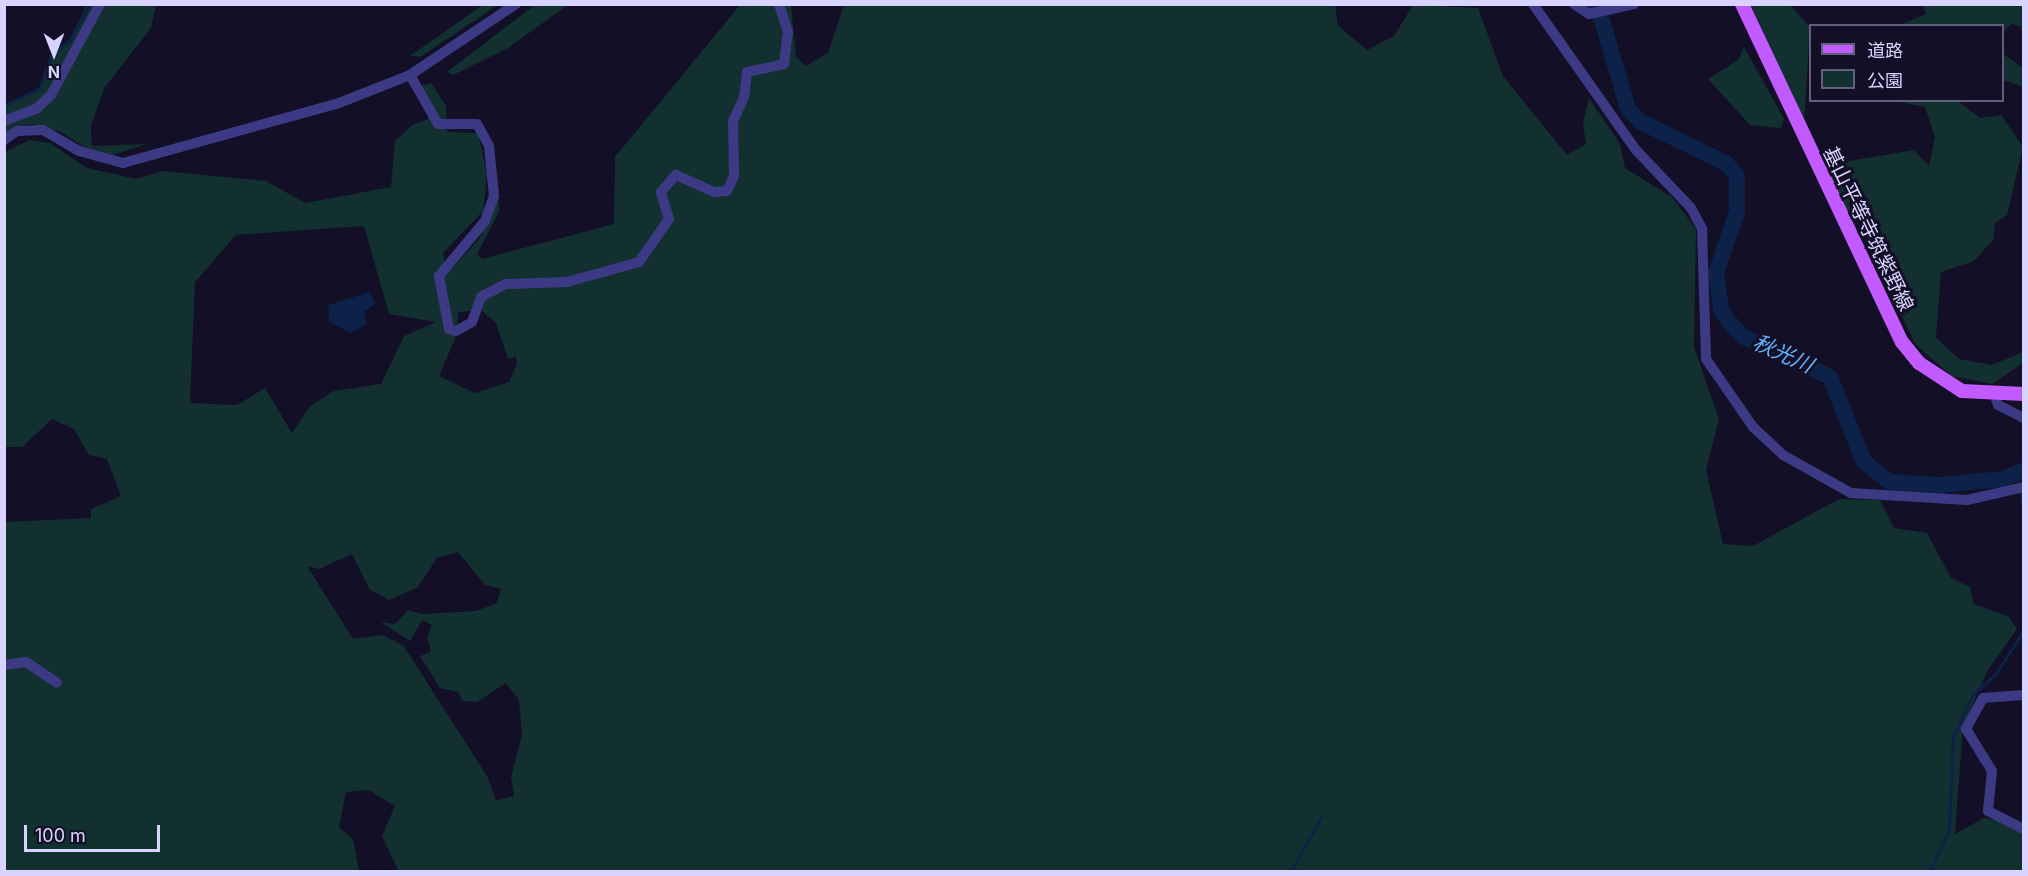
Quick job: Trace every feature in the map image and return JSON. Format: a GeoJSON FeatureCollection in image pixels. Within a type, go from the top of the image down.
{"type":"FeatureCollection","features":[{"type":"Feature","properties":{"kind":"main road","name":"基山平等寺筑紫野線"},"geometry":{"type":"LineString","coordinates":[[1742,4],[1902,342],[1943,382],[1995,396],[2024,394]]}},
{"type":"Feature","properties":{"kind":"street"},"geometry":{"type":"LineString","coordinates":[[4,121],[36,109],[51,95],[100,4]]}},
{"type":"Feature","properties":{"kind":"street"},"geometry":{"type":"LineString","coordinates":[[4,140],[17,131],[43,130],[108,162],[123,164],[339,103],[410,75],[516,4]]}},
{"type":"Feature","properties":{"kind":"street"},"geometry":{"type":"LineString","coordinates":[[410,75],[438,124],[477,124],[489,146],[494,195],[486,221],[439,276],[449,329],[456,331],[472,322],[482,297],[505,284],[567,282],[639,262],[669,219],[661,192],[676,175],[714,192],[727,191],[734,176],[732,121],[744,97],[747,72],[784,64],[788,32],[779,4]]}},
{"type":"Feature","properties":{"kind":"street"},"geometry":{"type":"LineString","coordinates":[[1533,4],[1636,150],[1691,208],[1702,229],[1706,359],[1753,427],[1783,455],[1851,493],[1967,500],[2024,487]]}},
{"type":"Feature","properties":{"kind":"street"},"geometry":{"type":"LineString","coordinates":[[1574,4],[1589,14],[1634,4]]}},
{"type":"Feature","properties":{"kind":"street"},"geometry":{"type":"LineString","coordinates":[[1995,396],[1998,405],[2024,418]]}},
{"type":"Feature","properties":{"kind":"street"},"geometry":{"type":"LineString","coordinates":[[4,665],[26,662],[57,683]]}},
{"type":"Feature","properties":{"kind":"street"},"geometry":{"type":"LineString","coordinates":[[2024,695],[1983,698],[1966,729],[1992,771],[1988,811],[2024,829]]}},
{"type":"Feature","properties":{"kind":"green space"},"geometry":{"type":"Polygon","coordinates":[[[484,4],[498,5],[420,57],[410,56],[484,4]]]}},
{"type":"Feature","properties":{"kind":"green space"},"geometry":{"type":"Polygon","coordinates":[[[536,4],[568,5],[508,48],[453,75],[447,72],[536,4]]]}},
{"type":"Feature","properties":{"kind":"green space"},"geometry":{"type":"Polygon","coordinates":[[[91,5],[156,5],[151,28],[105,87],[91,125],[92,146],[146,144],[113,155],[92,152],[61,132],[32,124],[13,127],[5,136],[5,106],[41,90],[53,54],[72,39],[91,5]]]}},
{"type":"Feature","properties":{"kind":"green space"},"geometry":{"type":"Polygon","coordinates":[[[740,5],[791,5],[796,57],[806,66],[828,53],[844,5],[1335,5],[1338,26],[1367,50],[1394,36],[1413,5],[1478,8],[1503,76],[1567,155],[1586,144],[1583,123],[1589,98],[1620,144],[1625,168],[1672,197],[1696,229],[1694,347],[1719,419],[1706,470],[1723,544],[1753,546],[1839,499],[1880,500],[1894,528],[1927,533],[1951,578],[1970,587],[1974,604],[2008,616],[2017,629],[1988,670],[1963,726],[1955,834],[1984,818],[2023,825],[2023,871],[399,872],[382,836],[395,806],[369,790],[346,792],[339,828],[353,839],[359,871],[5,871],[4,522],[91,518],[91,509],[121,496],[107,459],[89,455],[74,429],[52,419],[22,447],[5,447],[5,152],[29,140],[50,143],[87,168],[136,179],[162,171],[266,181],[305,203],[391,187],[395,141],[412,125],[436,116],[422,85],[431,83],[446,106],[447,132],[478,133],[487,174],[483,211],[443,253],[447,274],[479,239],[497,200],[498,164],[499,212],[477,254],[482,259],[614,224],[615,157],[740,5]],[[364,226],[236,235],[195,282],[190,403],[237,405],[265,388],[292,433],[309,407],[334,391],[381,384],[404,336],[436,322],[389,314],[364,226]],[[481,310],[458,312],[457,334],[439,376],[475,393],[509,382],[517,364],[516,356],[508,359],[496,323],[481,310]],[[458,552],[437,558],[417,588],[389,600],[370,590],[352,554],[319,569],[307,566],[353,639],[382,635],[403,645],[487,776],[496,800],[514,796],[511,777],[522,735],[519,700],[506,683],[477,702],[463,701],[458,692],[440,688],[420,656],[431,652],[427,637],[432,625],[422,620],[410,641],[381,622],[395,624],[408,610],[422,614],[476,611],[497,603],[501,589],[485,585],[458,552]]]}},
{"type":"Feature","properties":{"kind":"green space"},"geometry":{"type":"Polygon","coordinates":[[[1751,5],[1790,5],[1809,26],[1804,123],[1751,5]]]}},
{"type":"Feature","properties":{"kind":"green space"},"geometry":{"type":"Polygon","coordinates":[[[1923,5],[2023,5],[2023,27],[2011,24],[2004,32],[2004,24],[1902,24],[1926,14],[1923,5]]]}},
{"type":"Feature","properties":{"kind":"green space"},"geometry":{"type":"Polygon","coordinates":[[[1744,47],[1784,119],[1781,128],[1750,125],[1708,79],[1739,59],[1744,47]]]}},
{"type":"Feature","properties":{"kind":"green space"},"geometry":{"type":"Polygon","coordinates":[[[2004,55],[2023,68],[2023,87],[2004,80],[2004,55]]]}},
{"type":"Feature","properties":{"kind":"green space"},"geometry":{"type":"Polygon","coordinates":[[[1900,102],[1959,102],[1980,118],[2001,115],[2023,147],[2007,215],[1995,223],[1993,240],[1974,261],[1941,272],[1936,338],[1959,359],[1992,365],[2023,352],[2023,363],[1992,384],[1952,376],[1915,344],[1899,310],[1901,278],[1855,209],[1845,211],[1827,172],[1837,163],[1914,150],[1929,166],[1935,137],[1925,107],[1900,102]]]}},
{"type":"Feature","properties":{"kind":"water"},"geometry":{"type":"Polygon","coordinates":[[[370,292],[375,304],[364,312],[367,324],[351,333],[329,322],[328,305],[370,292]]]}},
{"type":"Feature","properties":{"kind":"waterway"},"geometry":{"type":"LineString","coordinates":[[4,105],[39,89],[52,53],[70,40],[88,4]]}},
{"type":"Feature","properties":{"kind":"waterway","name":"秋光川"},"geometry":{"type":"LineString","coordinates":[[1591,4],[1601,17],[1628,109],[1641,122],[1726,163],[1737,176],[1737,212],[1716,273],[1721,310],[1730,323],[1744,337],[1830,377],[1864,462],[1890,482],[1941,485],[2003,479],[2024,470]]}},
{"type":"Feature","properties":{"kind":"waterway","name":"秋光川"},"geometry":{"type":"LineString","coordinates":[[2016,473],[2018,481]]}},
{"type":"Feature","properties":{"kind":"waterway"},"geometry":{"type":"LineString","coordinates":[[2021,493],[2024,516]]}},
{"type":"Feature","properties":{"kind":"waterway"},"geometry":{"type":"LineString","coordinates":[[1929,872],[1949,830],[1953,736],[1973,694],[1995,675],[2024,630]]}},
{"type":"Feature","properties":{"kind":"waterway"},"geometry":{"type":"LineString","coordinates":[[1290,872],[1322,816]]}}]}
